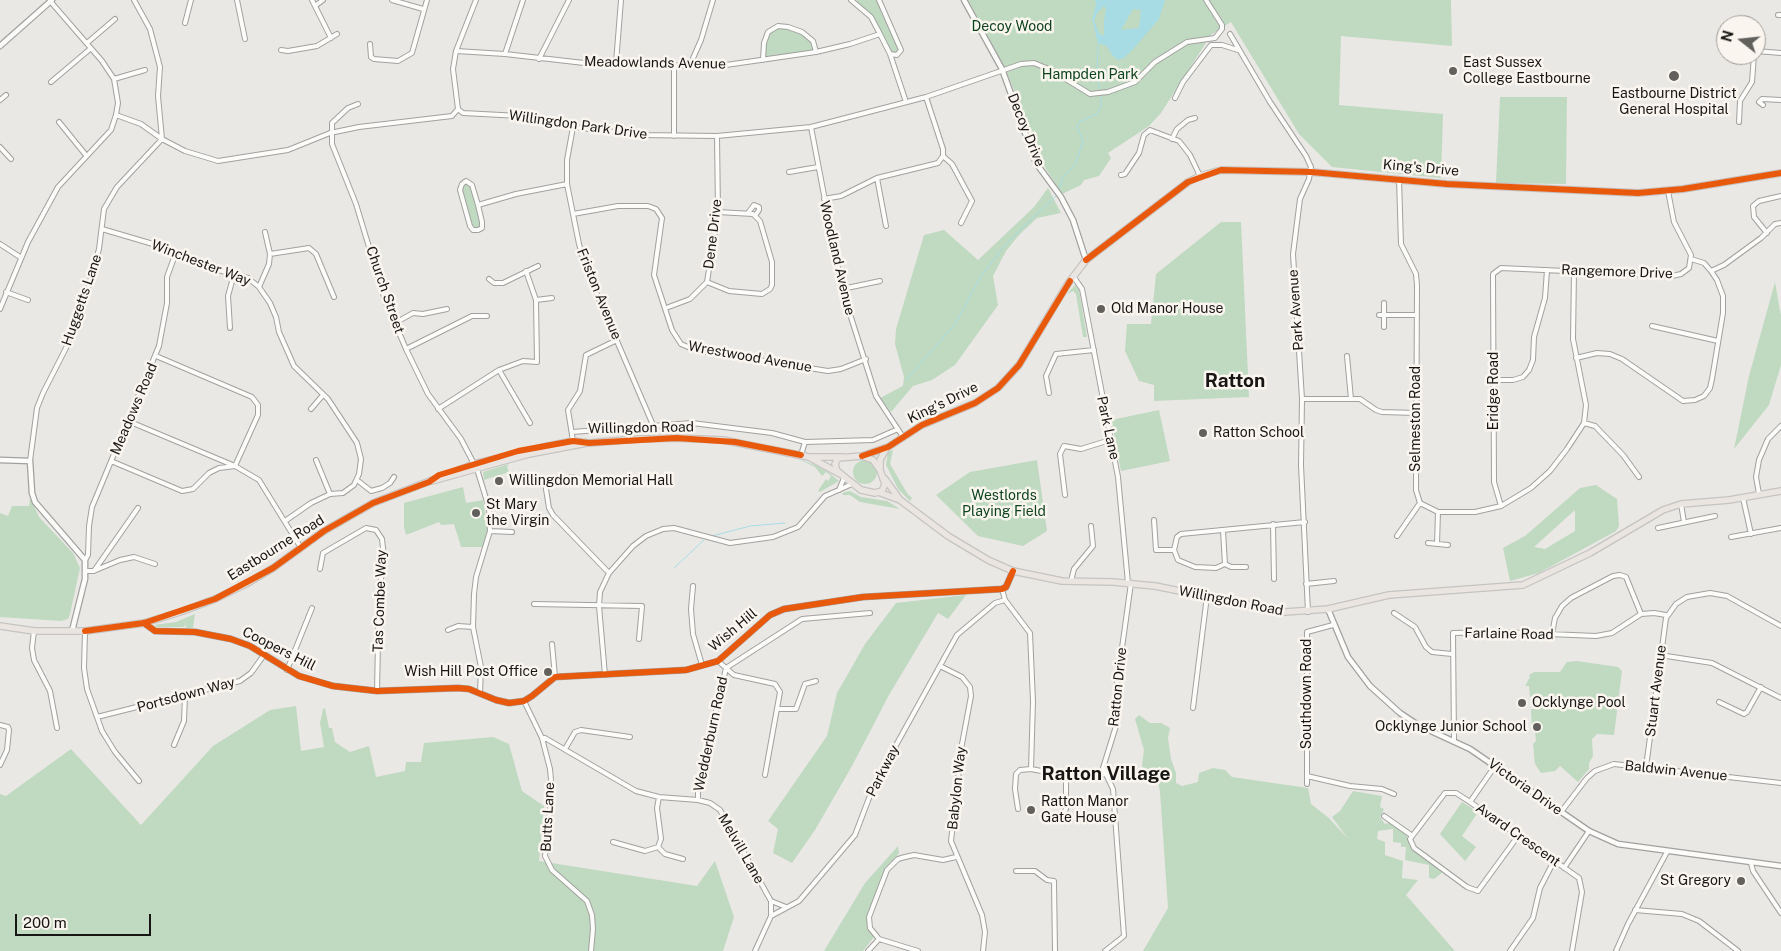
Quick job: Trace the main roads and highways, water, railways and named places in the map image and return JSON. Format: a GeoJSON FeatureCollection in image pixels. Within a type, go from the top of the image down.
{"type":"FeatureCollection","features":[{"type":"Feature","properties":{"kind":"main road","name":"King's Drive"},"geometry":{"type":"LineString","coordinates":[[843,456],[862,456],[888,447],[922,425],[974,403],[998,388],[1019,364],[1073,276],[1086,260],[1188,182],[1200,176],[1221,170],[1311,172],[1616,192],[1668,191],[1781,173]]}},
{"type":"Feature","properties":{"kind":"main road","name":"Willingdon Road"},"geometry":{"type":"LineString","coordinates":[[475,466],[518,451],[573,442],[589,443],[638,439],[686,438],[736,442],[809,457],[843,456]]}},
{"type":"Feature","properties":{"kind":"main road","name":"Eastbourne Road"},"geometry":{"type":"LineString","coordinates":[[0,626],[34,631],[85,631],[144,623],[215,599],[273,568],[324,531],[373,503],[430,482],[439,475],[529,454],[589,443]]}},
{"type":"Feature","properties":{"kind":"main road"},"geometry":{"type":"LineString","coordinates":[[880,470],[880,460],[888,447]]}},
{"type":"Feature","properties":{"kind":"main road"},"geometry":{"type":"LineString","coordinates":[[842,476],[835,464],[838,458],[843,456]]}},
{"type":"Feature","properties":{"kind":"main road"},"geometry":{"type":"LineString","coordinates":[[862,456],[872,460],[880,470]]}},
{"type":"Feature","properties":{"kind":"main road","name":"Willingdon Road"},"geometry":{"type":"LineString","coordinates":[[809,457],[842,476],[861,490],[878,492],[900,500],[969,549],[1013,571],[1071,581],[1130,583],[1285,612],[1308,612],[1328,609],[1389,595],[1523,585],[1590,552],[1662,510],[1681,504],[1743,498],[1781,491]]}},
{"type":"Feature","properties":{"kind":"main road","name":"Willingdon Road"},"geometry":{"type":"LineString","coordinates":[[880,470],[900,500]]}},
{"type":"Feature","properties":{"kind":"main road"},"geometry":{"type":"LineString","coordinates":[[878,492],[884,488],[885,479]]}},
{"type":"Feature","properties":{"kind":"water"},"geometry":{"type":"Polygon","coordinates":[[[1095,0],[1165,0],[1159,19],[1124,58],[1118,60],[1112,55],[1107,46],[1098,43],[1092,19],[1096,5],[1095,0]],[[1104,6],[1097,13],[1094,21],[1099,33],[1104,36],[1106,9],[1104,6]],[[1133,9],[1121,30],[1139,28],[1141,10],[1133,9]]]}},
{"type":"Feature","properties":{"kind":"waterway"},"geometry":{"type":"LineString","coordinates":[[1098,43],[1097,78],[1100,89]]}},
{"type":"Feature","properties":{"kind":"waterway"},"geometry":{"type":"LineString","coordinates":[[1059,190],[1062,179],[1076,163],[1083,141],[1077,127],[1079,122],[1097,114],[1101,107],[1101,97]]}},
{"type":"Feature","properties":{"kind":"waterway"},"geometry":{"type":"LineString","coordinates":[[906,380],[955,324],[981,276],[1006,244],[1056,196]]}},
{"type":"Feature","properties":{"kind":"waterway"},"geometry":{"type":"LineString","coordinates":[[712,536],[750,526],[785,523]]}},
{"type":"Feature","properties":{"kind":"waterway"},"geometry":{"type":"LineString","coordinates":[[674,568],[704,540]]}},
{"type":"Feature","properties":{"kind":"place","name":"East Sussex College Eastbourne"},"geometry":{"type":"Point","coordinates":[1453,71]}},
{"type":"Feature","properties":{"kind":"place","name":"Eastbourne District General Hospital"},"geometry":{"type":"Point","coordinates":[1674,76]}},
{"type":"Feature","properties":{"kind":"place","name":"Old Manor House"},"geometry":{"type":"Point","coordinates":[1101,309]}},
{"type":"Feature","properties":{"kind":"place","name":"Ratton School"},"geometry":{"type":"Point","coordinates":[1203,433]}},
{"type":"Feature","properties":{"kind":"place","name":"Willingdon Memorial Hall"},"geometry":{"type":"Point","coordinates":[499,481]}},
{"type":"Feature","properties":{"kind":"place","name":"St Mary the Virgin"},"geometry":{"type":"Point","coordinates":[476,513]}},
{"type":"Feature","properties":{"kind":"place","name":"Wish Hill Post Office"},"geometry":{"type":"Point","coordinates":[548,672]}},
{"type":"Feature","properties":{"kind":"place","name":"Ocklynge Pool"},"geometry":{"type":"Point","coordinates":[1522,703]}},
{"type":"Feature","properties":{"kind":"place","name":"Ocklynge Junior School"},"geometry":{"type":"Point","coordinates":[1537,727]}},
{"type":"Feature","properties":{"kind":"place","name":"Ratton Manor Gate House"},"geometry":{"type":"Point","coordinates":[1031,810]}},
{"type":"Feature","properties":{"kind":"place","name":"St Gregory"},"geometry":{"type":"Point","coordinates":[1741,881]}},
{"type":"Feature","properties":{"kind":"district","name":"Ratton"},"geometry":{"type":"Point","coordinates":[1235,381]}},
{"type":"Feature","properties":{"kind":"district","name":"Ratton Village"},"geometry":{"type":"Point","coordinates":[1106,774]}},
{"type":"Feature","properties":{"kind":"park label","name":"Decoy Wood"},"geometry":{"type":"Point","coordinates":[1012,27]}},
{"type":"Feature","properties":{"kind":"park label","name":"Hampden Park"},"geometry":{"type":"Point","coordinates":[1090,75]}},
{"type":"Feature","properties":{"kind":"park label","name":"Westlords Playing Field"},"geometry":{"type":"Point","coordinates":[1004,504]}}]}
